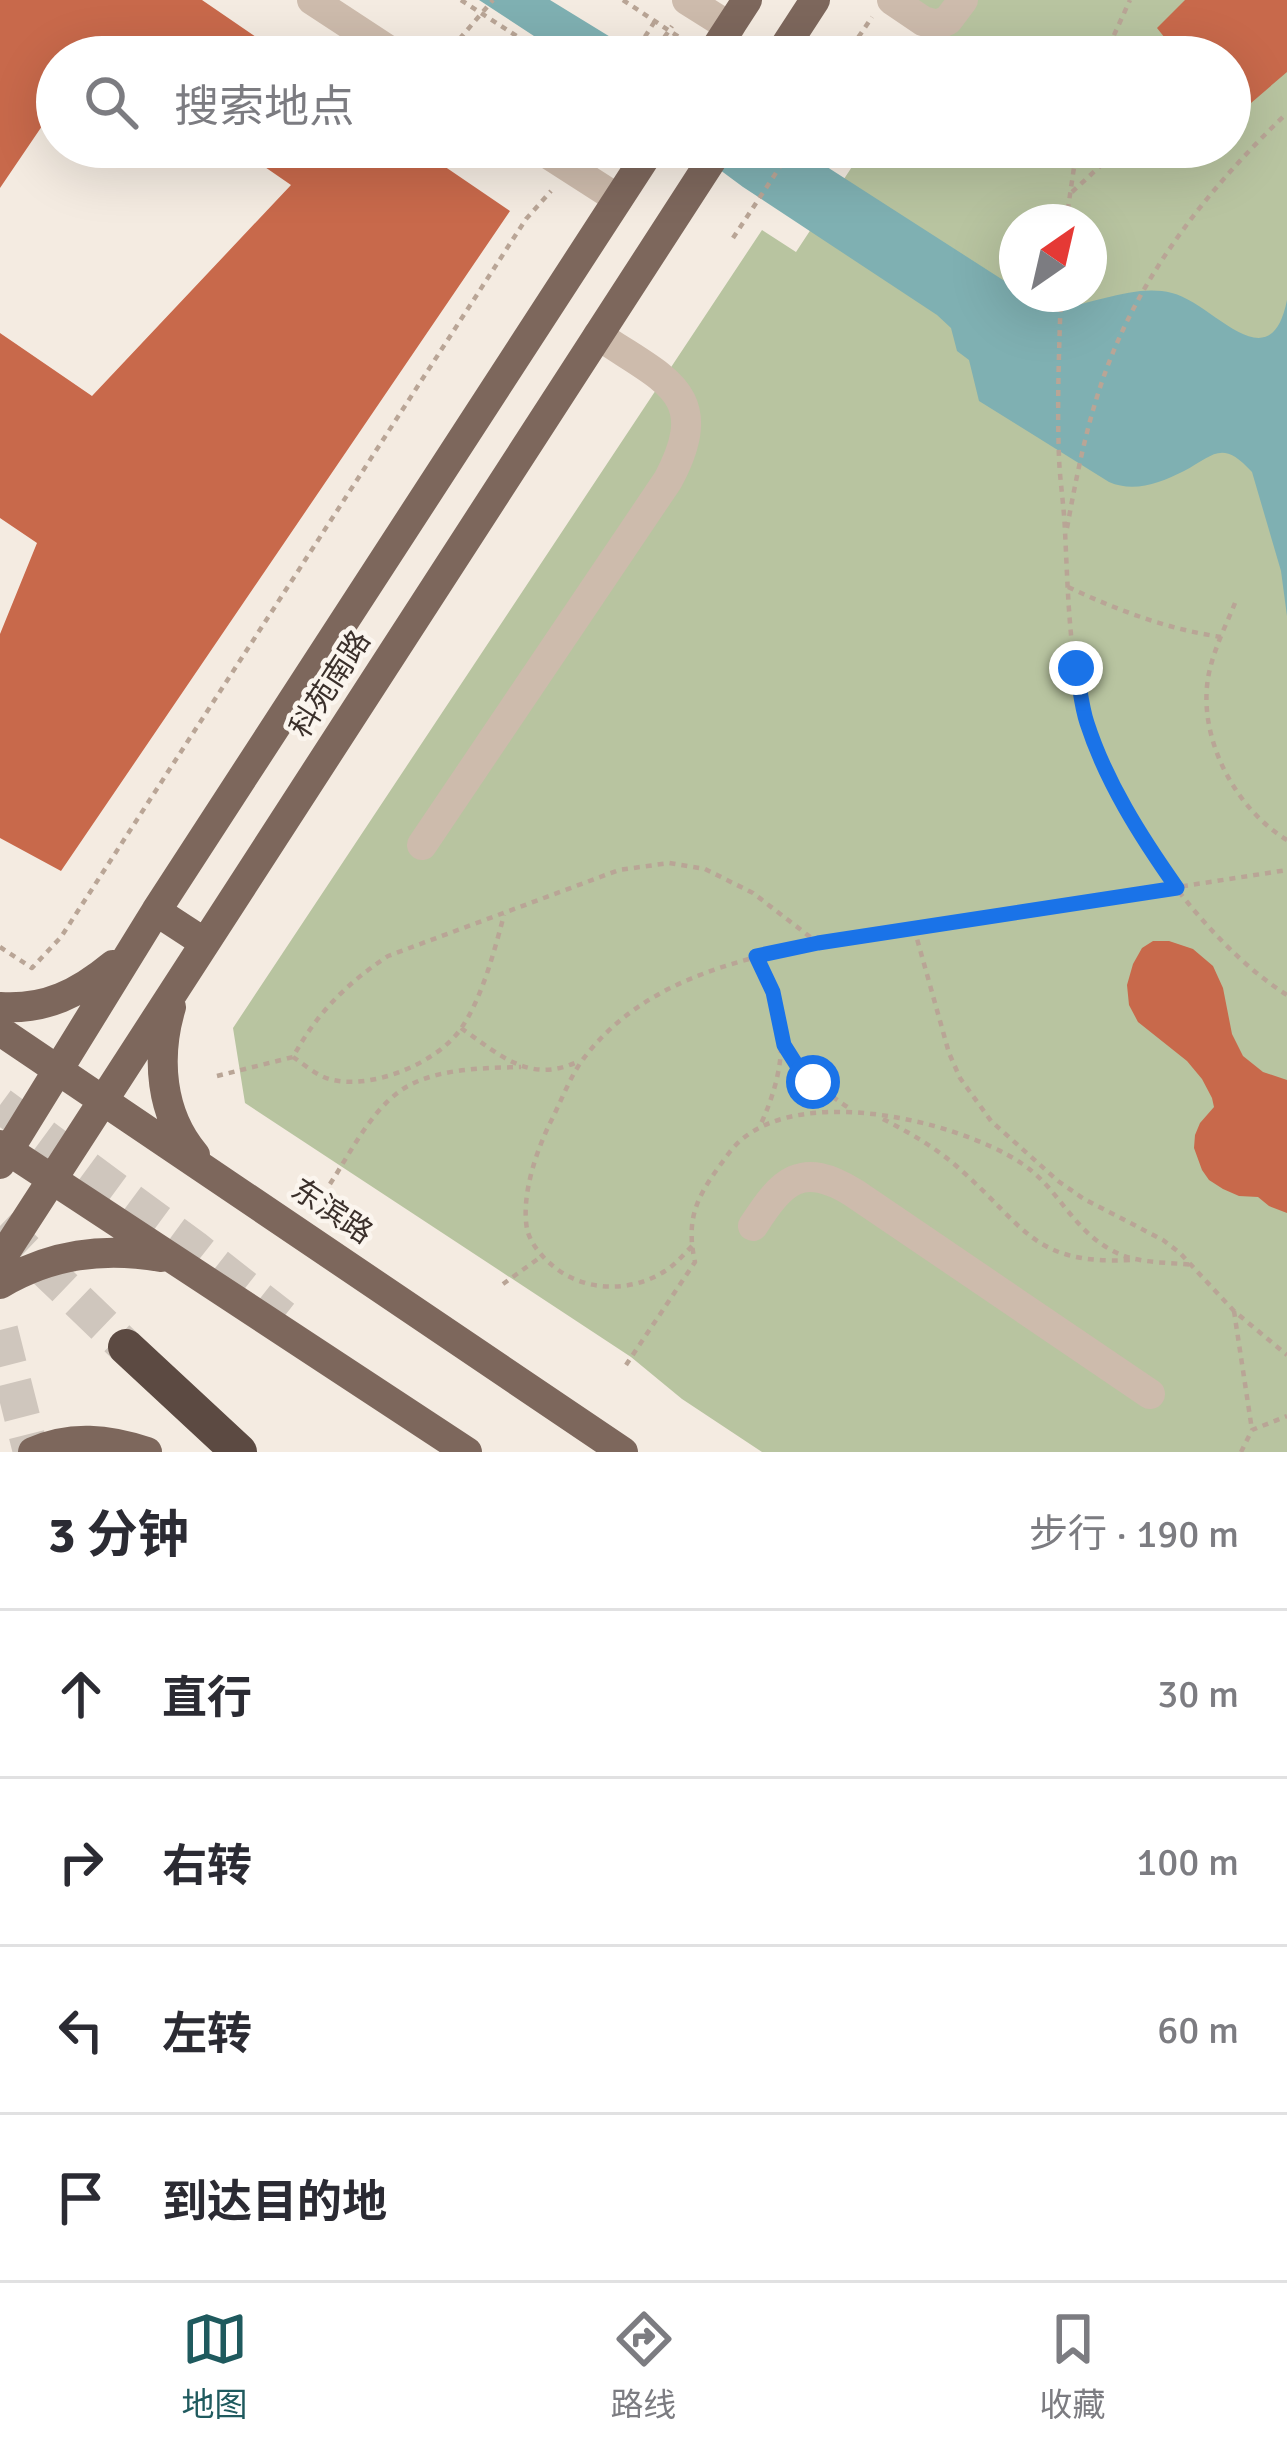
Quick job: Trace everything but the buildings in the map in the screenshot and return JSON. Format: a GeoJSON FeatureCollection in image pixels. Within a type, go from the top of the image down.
{"type":"FeatureCollection","features":[{"type":"Feature","properties":{"kind":"highway"},"geometry":{"type":"LineString","coordinates":[[126,1347],[239,1452]]}},
{"type":"Feature","properties":{"kind":"main road"},"geometry":{"type":"LineString","coordinates":[[724,36],[747,0]]}},
{"type":"Feature","properties":{"kind":"main road"},"geometry":{"type":"LineString","coordinates":[[791,36],[814,0]]}},
{"type":"Feature","properties":{"kind":"main road","name":"科苑南路"},"geometry":{"type":"LineString","coordinates":[[0,1260],[705,168]]}},
{"type":"Feature","properties":{"kind":"main road","name":"科苑南路"},"geometry":{"type":"LineString","coordinates":[[3,1153],[635,173]]}},
{"type":"Feature","properties":{"kind":"main road"},"geometry":{"type":"LineString","coordinates":[[156,910],[205,943]]}},
{"type":"Feature","properties":{"kind":"main road"},"geometry":{"type":"LineString","coordinates":[[0,1007],[41,1005],[75,994],[131,949]]}},
{"type":"Feature","properties":{"kind":"main road"},"geometry":{"type":"LineString","coordinates":[[178,985],[162,1056],[164,1089],[173,1121],[190,1149],[216,1176]]}},
{"type":"Feature","properties":{"kind":"main road","name":"东滨路"},"geometry":{"type":"LineString","coordinates":[[0,1031],[623,1452]]}},
{"type":"Feature","properties":{"kind":"main road"},"geometry":{"type":"LineString","coordinates":[[3,1153],[52,1179],[467,1452]]}},
{"type":"Feature","properties":{"kind":"main road"},"geometry":{"type":"LineString","coordinates":[[0,1284],[24,1270],[87,1252],[172,1258]]}},
{"type":"Feature","properties":{"kind":"main road"},"geometry":{"type":"LineString","coordinates":[[33,1452],[79,1439],[146,1452]]}},
{"type":"Feature","properties":{"kind":"street"},"geometry":{"type":"LineString","coordinates":[[312,0],[367,36]]}},
{"type":"Feature","properties":{"kind":"street"},"geometry":{"type":"LineString","coordinates":[[891,12],[938,25],[963,0]]}},
{"type":"Feature","properties":{"kind":"street"},"geometry":{"type":"LineString","coordinates":[[683,8],[709,36]]}},
{"type":"Feature","properties":{"kind":"street"},"geometry":{"type":"LineString","coordinates":[[571,169],[635,173]]}},
{"type":"Feature","properties":{"kind":"street"},"geometry":{"type":"LineString","coordinates":[[422,845],[680,456],[687,410],[673,387],[598,335]]}},
{"type":"Feature","properties":{"kind":"street"},"geometry":{"type":"LineString","coordinates":[[753,1226],[789,1181],[803,1176],[831,1180],[1150,1394]]}},
{"type":"Feature","properties":{"kind":"path"},"geometry":{"type":"LineString","coordinates":[[461,0],[517,36]]}},
{"type":"Feature","properties":{"kind":"path"},"geometry":{"type":"LineString","coordinates":[[462,36],[493,0]]}},
{"type":"Feature","properties":{"kind":"path"},"geometry":{"type":"LineString","coordinates":[[622,0],[655,21],[693,36]]}},
{"type":"Feature","properties":{"kind":"path"},"geometry":{"type":"LineString","coordinates":[[1114,36],[1130,0]]}},
{"type":"Feature","properties":{"kind":"path"},"geometry":{"type":"LineString","coordinates":[[665,36],[683,8]]}},
{"type":"Feature","properties":{"kind":"path"},"geometry":{"type":"LineString","coordinates":[[866,36],[891,12]]}},
{"type":"Feature","properties":{"kind":"path"},"geometry":{"type":"LineString","coordinates":[[645,36],[655,21]]}},
{"type":"Feature","properties":{"kind":"path"},"geometry":{"type":"LineString","coordinates":[[1251,151],[1287,113]]}},
{"type":"Feature","properties":{"kind":"path"},"geometry":{"type":"LineString","coordinates":[[733,238],[780,168]]}},
{"type":"Feature","properties":{"kind":"path"},"geometry":{"type":"LineString","coordinates":[[1068,204],[1073,168]]}},
{"type":"Feature","properties":{"kind":"path"},"geometry":{"type":"LineString","coordinates":[[1069,194],[1097,168]]}},
{"type":"Feature","properties":{"kind":"path"},"geometry":{"type":"LineString","coordinates":[[1065,536],[1092,412],[1113,351],[1175,240],[1235,168]]}},
{"type":"Feature","properties":{"kind":"path"},"geometry":{"type":"LineString","coordinates":[[0,947],[32,968],[61,937],[526,218],[571,169]]}},
{"type":"Feature","properties":{"kind":"path"},"geometry":{"type":"LineString","coordinates":[[1061,312],[1059,464],[1076,668],[1085,718],[1112,781],[1149,849],[1177,888],[1210,931],[1287,995]]}},
{"type":"Feature","properties":{"kind":"path"},"geometry":{"type":"LineString","coordinates":[[1068,587],[1135,616],[1221,637]]}},
{"type":"Feature","properties":{"kind":"path"},"geometry":{"type":"LineString","coordinates":[[1235,603],[1208,674],[1207,716],[1220,763],[1240,798],[1287,840]]}},
{"type":"Feature","properties":{"kind":"path"},"geometry":{"type":"LineString","coordinates":[[293,1057],[330,1001],[388,956],[619,871],[669,863],[704,869],[753,893],[818,943]]}},
{"type":"Feature","properties":{"kind":"path"},"geometry":{"type":"LineString","coordinates":[[692,1246],[664,1272],[620,1287],[570,1277],[542,1256],[527,1232],[530,1182],[543,1137],[583,1059],[644,1004],[688,978],[818,943],[1287,870]]}},
{"type":"Feature","properties":{"kind":"path"},"geometry":{"type":"LineString","coordinates":[[217,1076],[293,1057],[338,1081],[409,1069],[461,1028],[493,959],[505,912]]}},
{"type":"Feature","properties":{"kind":"path"},"geometry":{"type":"LineString","coordinates":[[914,928],[949,1053],[974,1100],[1009,1139],[1058,1181],[1180,1253],[1234,1310],[1287,1354]]}},
{"type":"Feature","properties":{"kind":"path"},"geometry":{"type":"LineString","coordinates":[[756,956],[773,992],[784,1045],[796,1064],[857,1113]]}},
{"type":"Feature","properties":{"kind":"path"},"geometry":{"type":"LineString","coordinates":[[461,1028],[521,1066]]}},
{"type":"Feature","properties":{"kind":"path"},"geometry":{"type":"LineString","coordinates":[[760,1126],[776,1085],[784,1045]]}},
{"type":"Feature","properties":{"kind":"path"},"geometry":{"type":"LineString","coordinates":[[330,1184],[382,1109],[415,1082],[466,1070],[521,1066],[551,1071],[583,1059]]}},
{"type":"Feature","properties":{"kind":"path"},"geometry":{"type":"LineString","coordinates":[[409,1069],[415,1082]]}},
{"type":"Feature","properties":{"kind":"path"},"geometry":{"type":"LineString","coordinates":[[878,1116],[939,1151],[1043,1246],[1083,1258],[1133,1259]]}},
{"type":"Feature","properties":{"kind":"path"},"geometry":{"type":"LineString","coordinates":[[503,1284],[542,1256]]}},
{"type":"Feature","properties":{"kind":"path"},"geometry":{"type":"LineString","coordinates":[[1234,1310],[1252,1430],[1241,1452]]}},
{"type":"Feature","properties":{"kind":"path"},"geometry":{"type":"LineString","coordinates":[[1252,1430],[1287,1416]]}},
{"type":"Feature","properties":{"kind":"green space"},"geometry":{"type":"Polygon","coordinates":[[[919,0],[1287,0],[1287,1452],[762,1452],[682,1399],[631,1357],[245,1103],[233,1028],[762,230],[796,252],[851,168],[1251,168],[1251,36],[937,36],[908,17],[919,0]]]}},
{"type":"Feature","properties":{"kind":"water"},"geometry":{"type":"Polygon","coordinates":[[[479,0],[550,0],[609,36],[534,36],[479,0]]]}},
{"type":"Feature","properties":{"kind":"water"},"geometry":{"type":"Polygon","coordinates":[[[717,168],[829,168],[999,277],[999,312],[1107,312],[1107,297],[1158,291],[1188,299],[1254,338],[1267,336],[1279,324],[1287,300],[1287,616],[1281,571],[1252,472],[1242,462],[1218,453],[1156,483],[1128,487],[1109,482],[979,401],[969,360],[957,351],[951,328],[717,168]]]}},
{"type":"Feature","properties":{"kind":"tunnel"},"geometry":{"type":"LineString","coordinates":[[0,1105],[283,1318]]}},
{"type":"Feature","properties":{"kind":"tunnel"},"geometry":{"type":"LineString","coordinates":[[0,1226],[126,1347]]}},
{"type":"Feature","properties":{"kind":"tunnel"},"geometry":{"type":"LineString","coordinates":[[0,1330],[31,1452]]}},
{"type":"Feature","properties":{"kind":"route"},"geometry":{"type":"LineString","coordinates":[[813,1082],[784,1045],[773,992],[756,956],[1177,888],[1149,849],[1101,761],[1085,718],[1076,668]]}}]}
